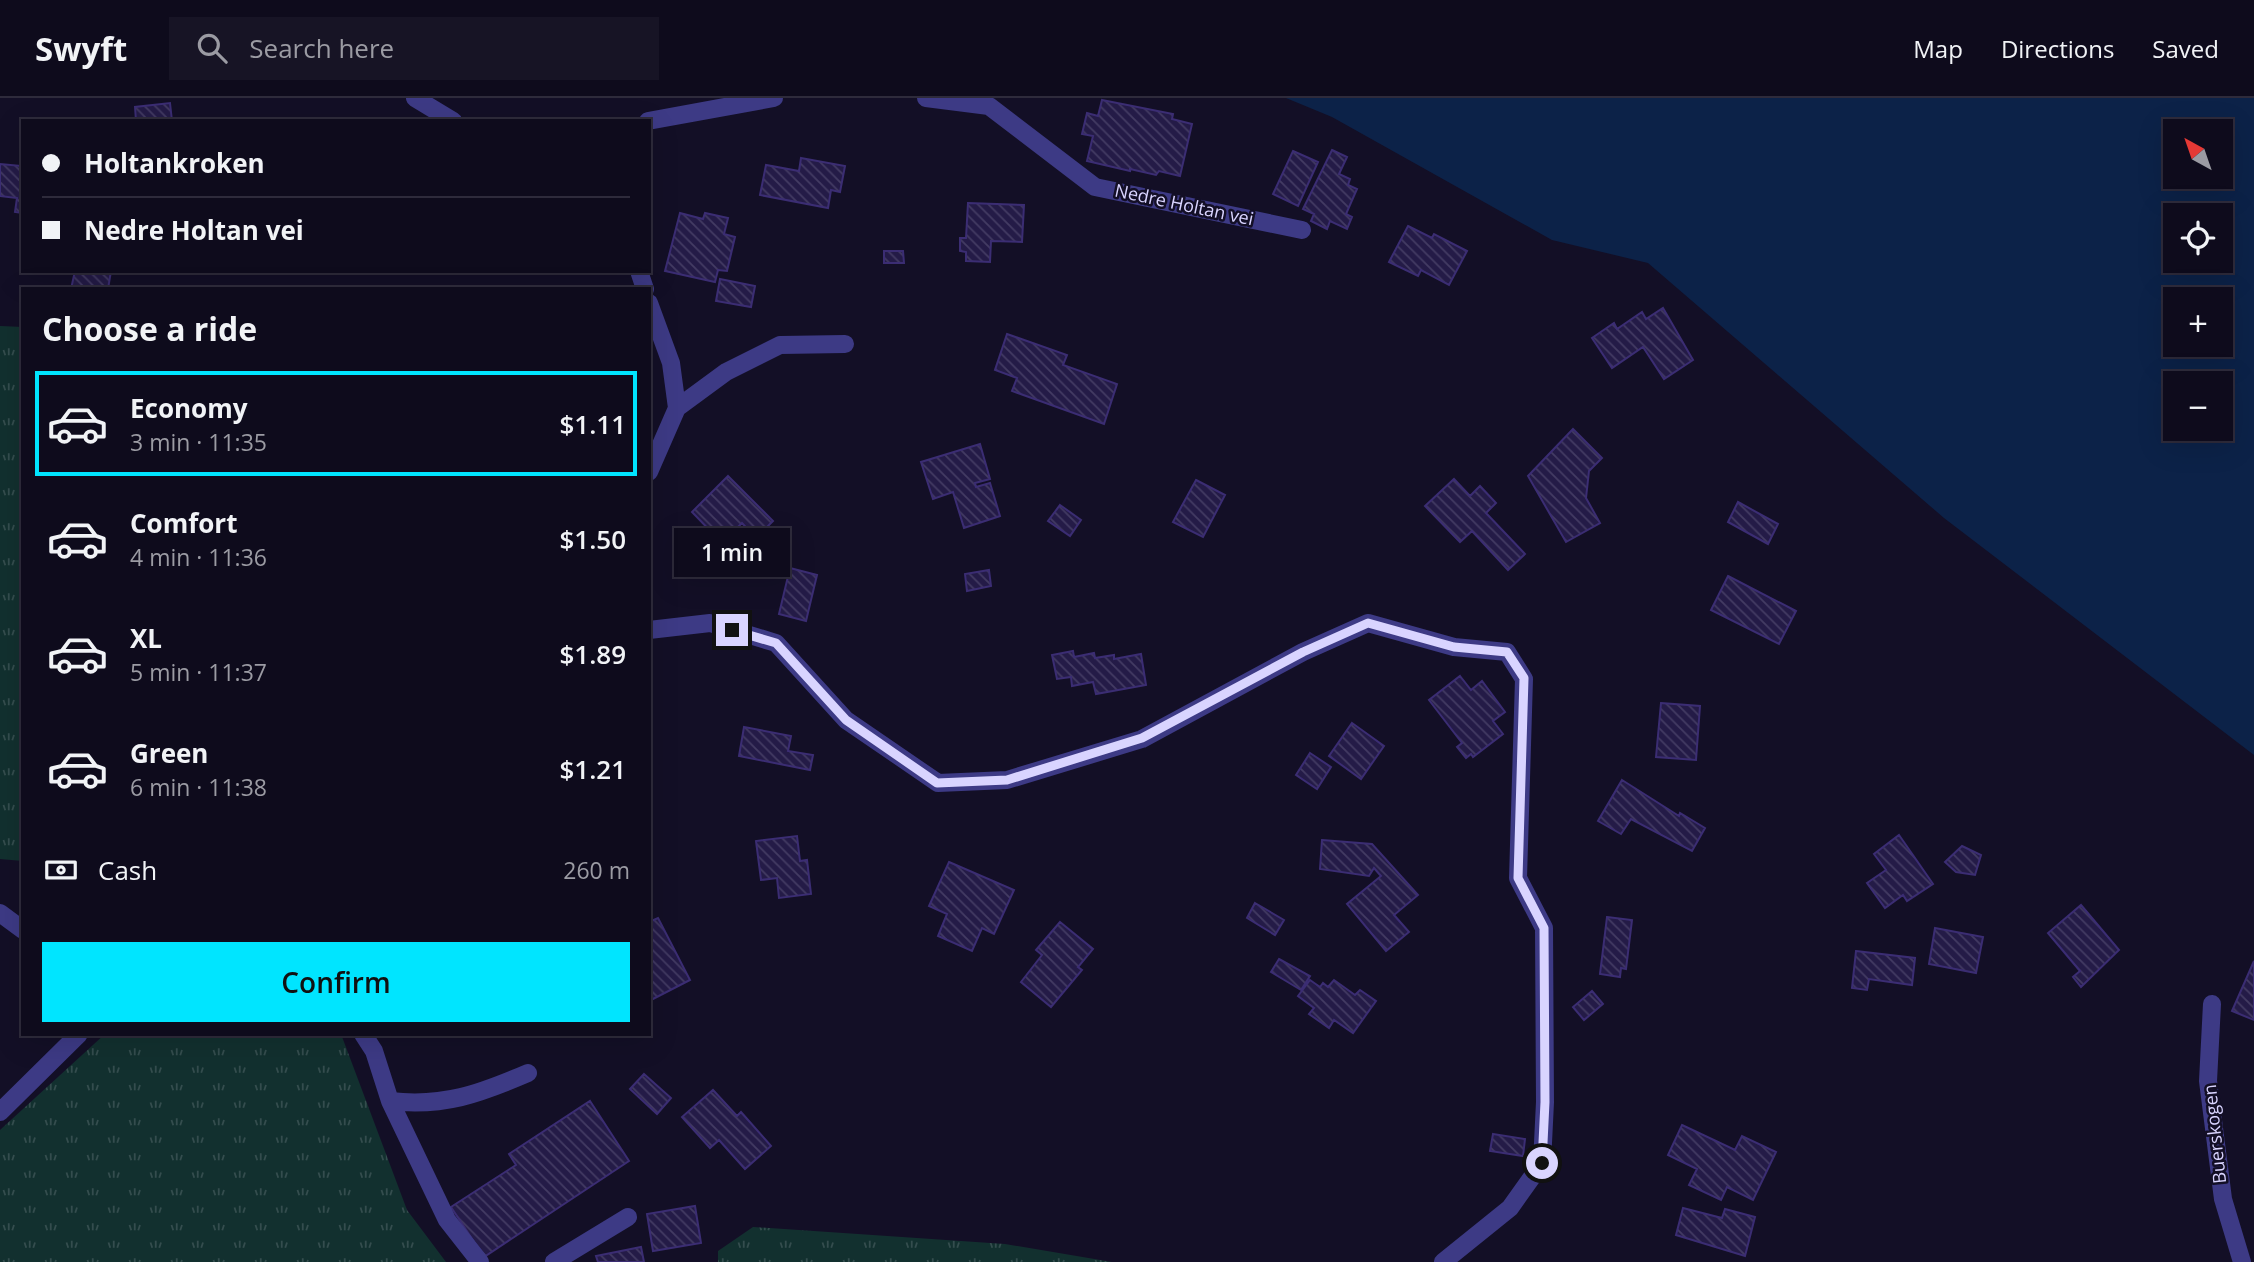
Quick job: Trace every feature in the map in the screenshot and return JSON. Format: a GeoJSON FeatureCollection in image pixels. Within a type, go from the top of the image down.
{"type":"FeatureCollection","features":[{"type":"Feature","properties":{"kind":"street"},"geometry":{"type":"LineString","coordinates":[[415,98],[450,119]]}},
{"type":"Feature","properties":{"kind":"street"},"geometry":{"type":"LineString","coordinates":[[651,120],[774,98]]}},
{"type":"Feature","properties":{"kind":"street","name":"Nedre Holtan vei"},"geometry":{"type":"LineString","coordinates":[[926,98],[989,106],[1095,187],[1301,230]]}},
{"type":"Feature","properties":{"kind":"street"},"geometry":{"type":"LineString","coordinates":[[651,308],[671,363],[677,408]]}},
{"type":"Feature","properties":{"kind":"street"},"geometry":{"type":"LineString","coordinates":[[651,467],[677,408],[726,372],[780,345],[845,344]]}},
{"type":"Feature","properties":{"kind":"street"},"geometry":{"type":"LineString","coordinates":[[651,630],[709,623],[776,643],[846,720],[937,783],[1007,780],[1142,738],[1303,652],[1368,623],[1454,647],[1507,652],[1524,678],[1518,878],[1544,928],[1545,1102],[1542,1163],[1510,1208],[1443,1262]]}},
{"type":"Feature","properties":{"kind":"street"},"geometry":{"type":"LineString","coordinates":[[0,913],[21,929]]}},
{"type":"Feature","properties":{"kind":"street","name":"Buerskogen"},"geometry":{"type":"LineString","coordinates":[[2212,1004],[2208,1081],[2222,1199],[2242,1262]]}},
{"type":"Feature","properties":{"kind":"street"},"geometry":{"type":"LineString","coordinates":[[0,1112],[77,1036]]}},
{"type":"Feature","properties":{"kind":"street"},"geometry":{"type":"LineString","coordinates":[[364,1036],[374,1051],[390,1101],[447,1220],[480,1262]]}},
{"type":"Feature","properties":{"kind":"street"},"geometry":{"type":"LineString","coordinates":[[390,1101],[421,1104],[473,1097],[528,1073]]}},
{"type":"Feature","properties":{"kind":"street"},"geometry":{"type":"LineString","coordinates":[[554,1262],[628,1217]]}},
{"type":"Feature","properties":{"kind":"green space"},"geometry":{"type":"Polygon","coordinates":[[[0,326],[21,327],[21,861],[0,859],[0,326]]]}},
{"type":"Feature","properties":{"kind":"green space"},"geometry":{"type":"Polygon","coordinates":[[[103,1036],[342,1036],[407,1210],[446,1262],[0,1262],[0,1130],[103,1036]]]}},
{"type":"Feature","properties":{"kind":"green space"},"geometry":{"type":"Polygon","coordinates":[[[753,1227],[1005,1244],[1112,1262],[718,1262],[718,1251],[753,1227]]]}},
{"type":"Feature","properties":{"kind":"water"},"geometry":{"type":"Polygon","coordinates":[[[1286,98],[2254,98],[2254,755],[1944,518],[1648,263],[1552,240],[1332,117],[1286,98]]]}},
{"type":"Feature","properties":{"kind":"building"},"geometry":{"type":"Polygon","coordinates":[[[1102,100],[1173,114],[1172,119],[1192,124],[1180,176],[1159,171],[1156,175],[1130,171],[1087,161],[1093,136],[1082,134],[1087,113],[1098,116],[1102,100]]]}},
{"type":"Feature","properties":{"kind":"building"},"geometry":{"type":"Polygon","coordinates":[[[170,103],[172,119],[136,119],[135,107],[170,103]]]}},
{"type":"Feature","properties":{"kind":"building"},"geometry":{"type":"Polygon","coordinates":[[[1332,150],[1347,157],[1339,174],[1350,179],[1348,185],[1357,189],[1346,214],[1352,217],[1347,229],[1330,221],[1327,229],[1311,221],[1314,214],[1303,209],[1332,150]]]}},
{"type":"Feature","properties":{"kind":"building"},"geometry":{"type":"Polygon","coordinates":[[[1293,151],[1318,162],[1298,206],[1273,194],[1293,151]]]}},
{"type":"Feature","properties":{"kind":"building"},"geometry":{"type":"Polygon","coordinates":[[[801,158],[845,166],[840,192],[831,190],[828,208],[760,195],[766,165],[799,171],[801,158]]]}},
{"type":"Feature","properties":{"kind":"building"},"geometry":{"type":"Polygon","coordinates":[[[0,164],[21,166],[21,213],[15,212],[17,198],[0,196],[0,164]]]}},
{"type":"Feature","properties":{"kind":"building"},"geometry":{"type":"Polygon","coordinates":[[[968,203],[1024,205],[1022,242],[991,241],[990,262],[966,261],[966,252],[960,251],[960,238],[966,238],[968,203]]]}},
{"type":"Feature","properties":{"kind":"building"},"geometry":{"type":"Polygon","coordinates":[[[680,213],[703,219],[705,213],[728,218],[724,234],[735,237],[727,271],[718,270],[715,282],[665,271],[680,213]]]}},
{"type":"Feature","properties":{"kind":"building"},"geometry":{"type":"Polygon","coordinates":[[[1408,226],[1432,238],[1434,234],[1467,251],[1449,285],[1421,270],[1418,276],[1389,262],[1408,226]]]}},
{"type":"Feature","properties":{"kind":"building"},"geometry":{"type":"Polygon","coordinates":[[[884,251],[903,251],[904,263],[884,263],[884,251]]]}},
{"type":"Feature","properties":{"kind":"building"},"geometry":{"type":"Polygon","coordinates":[[[75,273],[111,273],[108,287],[71,287],[75,273]]]}},
{"type":"Feature","properties":{"kind":"building"},"geometry":{"type":"Polygon","coordinates":[[[720,279],[755,286],[751,307],[716,301],[720,279]]]}},
{"type":"Feature","properties":{"kind":"building"},"geometry":{"type":"Polygon","coordinates":[[[1663,308],[1693,360],[1664,379],[1643,347],[1612,368],[1592,338],[1614,323],[1617,329],[1642,312],[1646,319],[1663,308]]]}},
{"type":"Feature","properties":{"kind":"building"},"geometry":{"type":"Polygon","coordinates":[[[1007,334],[1067,355],[1063,365],[1117,384],[1104,424],[1012,391],[1017,378],[995,370],[1007,334]]]}},
{"type":"Feature","properties":{"kind":"building"},"geometry":{"type":"Polygon","coordinates":[[[1573,429],[1602,458],[1589,471],[1586,498],[1600,523],[1566,542],[1528,476],[1573,429]]]}},
{"type":"Feature","properties":{"kind":"building"},"geometry":{"type":"Polygon","coordinates":[[[980,444],[990,479],[975,483],[976,487],[990,483],[1000,516],[964,528],[953,492],[933,499],[921,462],[980,444]]]}},
{"type":"Feature","properties":{"kind":"building"},"geometry":{"type":"Polygon","coordinates":[[[728,476],[773,521],[756,538],[742,523],[722,543],[692,512],[728,476]]]}},
{"type":"Feature","properties":{"kind":"building"},"geometry":{"type":"Polygon","coordinates":[[[1454,479],[1470,496],[1480,486],[1496,503],[1486,513],[1525,554],[1508,570],[1472,531],[1460,542],[1425,506],[1454,479]]]}},
{"type":"Feature","properties":{"kind":"building"},"geometry":{"type":"Polygon","coordinates":[[[1196,480],[1225,495],[1203,537],[1173,522],[1196,480]]]}},
{"type":"Feature","properties":{"kind":"building"},"geometry":{"type":"Polygon","coordinates":[[[1738,502],[1778,524],[1768,544],[1728,522],[1738,502]]]}},
{"type":"Feature","properties":{"kind":"building"},"geometry":{"type":"Polygon","coordinates":[[[1060,505],[1081,520],[1070,536],[1048,521],[1060,505]]]}},
{"type":"Feature","properties":{"kind":"building"},"geometry":{"type":"Polygon","coordinates":[[[790,568],[817,575],[806,621],[779,614],[790,568]]]}},
{"type":"Feature","properties":{"kind":"building"},"geometry":{"type":"Polygon","coordinates":[[[989,570],[991,586],[967,591],[965,574],[989,570]]]}},
{"type":"Feature","properties":{"kind":"building"},"geometry":{"type":"Polygon","coordinates":[[[1728,576],[1796,611],[1779,644],[1711,610],[1728,576]]]}},
{"type":"Feature","properties":{"kind":"building"},"geometry":{"type":"Polygon","coordinates":[[[1073,651],[1074,657],[1094,653],[1095,658],[1114,655],[1114,659],[1141,654],[1146,685],[1096,694],[1093,682],[1072,686],[1071,677],[1057,679],[1052,655],[1073,651]]]}},
{"type":"Feature","properties":{"kind":"building"},"geometry":{"type":"Polygon","coordinates":[[[1460,676],[1471,690],[1482,681],[1505,712],[1493,721],[1503,734],[1473,757],[1471,754],[1466,758],[1457,747],[1462,743],[1429,700],[1460,676]]]}},
{"type":"Feature","properties":{"kind":"building"},"geometry":{"type":"Polygon","coordinates":[[[1661,703],[1700,706],[1696,760],[1656,757],[1661,703]]]}},
{"type":"Feature","properties":{"kind":"building"},"geometry":{"type":"Polygon","coordinates":[[[1352,723],[1384,746],[1361,779],[1329,756],[1352,723]]]}},
{"type":"Feature","properties":{"kind":"building"},"geometry":{"type":"Polygon","coordinates":[[[744,727],[791,736],[788,751],[813,755],[810,770],[739,756],[744,727]]]}},
{"type":"Feature","properties":{"kind":"building"},"geometry":{"type":"Polygon","coordinates":[[[1310,753],[1331,767],[1317,789],[1296,775],[1310,753]]]}},
{"type":"Feature","properties":{"kind":"building"},"geometry":{"type":"Polygon","coordinates":[[[1622,780],[1679,816],[1680,813],[1705,828],[1692,851],[1631,819],[1621,834],[1598,821],[1622,780]]]}},
{"type":"Feature","properties":{"kind":"building"},"geometry":{"type":"Polygon","coordinates":[[[1899,835],[1933,884],[1907,901],[1903,895],[1885,908],[1867,883],[1886,870],[1874,854],[1899,835]]]}},
{"type":"Feature","properties":{"kind":"building"},"geometry":{"type":"Polygon","coordinates":[[[797,836],[800,861],[807,860],[811,894],[779,898],[777,878],[761,880],[756,841],[797,836]]]}},
{"type":"Feature","properties":{"kind":"building"},"geometry":{"type":"Polygon","coordinates":[[[1322,840],[1372,844],[1418,895],[1394,915],[1409,932],[1386,951],[1347,904],[1381,876],[1374,868],[1369,876],[1320,869],[1322,840]]]}},
{"type":"Feature","properties":{"kind":"building"},"geometry":{"type":"Polygon","coordinates":[[[1962,846],[1981,855],[1975,875],[1956,872],[1945,862],[1962,846]]]}},
{"type":"Feature","properties":{"kind":"building"},"geometry":{"type":"Polygon","coordinates":[[[949,862],[1014,890],[994,934],[982,928],[972,951],[938,936],[947,914],[929,906],[949,862]]]}},
{"type":"Feature","properties":{"kind":"building"},"geometry":{"type":"Polygon","coordinates":[[[1255,903],[1284,920],[1275,935],[1247,918],[1255,903]]]}},
{"type":"Feature","properties":{"kind":"building"},"geometry":{"type":"Polygon","coordinates":[[[2081,905],[2119,950],[2081,987],[2073,977],[2080,971],[2048,933],[2081,905]]]}},
{"type":"Feature","properties":{"kind":"building"},"geometry":{"type":"Polygon","coordinates":[[[1607,917],[1632,920],[1626,969],[1621,968],[1620,977],[1600,974],[1607,917]]]}},
{"type":"Feature","properties":{"kind":"building"},"geometry":{"type":"Polygon","coordinates":[[[658,918],[690,980],[651,1000],[651,921],[658,918]]]}},
{"type":"Feature","properties":{"kind":"building"},"geometry":{"type":"Polygon","coordinates":[[[1060,922],[1093,949],[1078,967],[1082,970],[1051,1007],[1021,982],[1042,955],[1036,950],[1060,922]]]}},
{"type":"Feature","properties":{"kind":"building"},"geometry":{"type":"Polygon","coordinates":[[[1935,928],[1983,937],[1976,973],[1929,964],[1935,928]]]}},
{"type":"Feature","properties":{"kind":"building"},"geometry":{"type":"Polygon","coordinates":[[[1856,951],[1915,958],[1912,985],[1869,979],[1867,990],[1852,988],[1856,951]]]}},
{"type":"Feature","properties":{"kind":"building"},"geometry":{"type":"Polygon","coordinates":[[[1279,959],[1310,976],[1301,990],[1271,972],[1279,959]]]}},
{"type":"Feature","properties":{"kind":"building"},"geometry":{"type":"Polygon","coordinates":[[[2254,961],[2254,1020],[2232,1011],[2254,961]]]}},
{"type":"Feature","properties":{"kind":"building"},"geometry":{"type":"Polygon","coordinates":[[[1310,980],[1320,987],[1323,983],[1328,987],[1334,980],[1355,995],[1360,990],[1376,1001],[1353,1033],[1334,1020],[1329,1028],[1309,1014],[1314,1008],[1298,996],[1310,980]]]}},
{"type":"Feature","properties":{"kind":"building"},"geometry":{"type":"Polygon","coordinates":[[[1592,991],[1603,1004],[1584,1020],[1573,1007],[1592,991]]]}},
{"type":"Feature","properties":{"kind":"building"},"geometry":{"type":"Polygon","coordinates":[[[644,1074],[671,1098],[657,1114],[630,1089],[644,1074]]]}},
{"type":"Feature","properties":{"kind":"building"},"geometry":{"type":"Polygon","coordinates":[[[713,1090],[737,1116],[741,1112],[771,1146],[745,1169],[719,1140],[710,1148],[682,1117],[713,1090]]]}},
{"type":"Feature","properties":{"kind":"building"},"geometry":{"type":"Polygon","coordinates":[[[590,1101],[629,1161],[484,1257],[451,1207],[516,1165],[509,1154],[590,1101]]]}},
{"type":"Feature","properties":{"kind":"building"},"geometry":{"type":"Polygon","coordinates":[[[1682,1125],[1735,1150],[1742,1136],[1776,1152],[1753,1200],[1727,1187],[1721,1200],[1689,1185],[1697,1169],[1668,1155],[1682,1125]]]}},
{"type":"Feature","properties":{"kind":"building"},"geometry":{"type":"Polygon","coordinates":[[[1493,1134],[1525,1139],[1523,1156],[1490,1151],[1493,1134]]]}},
{"type":"Feature","properties":{"kind":"building"},"geometry":{"type":"Polygon","coordinates":[[[695,1206],[701,1243],[653,1251],[647,1214],[695,1206]]]}},
{"type":"Feature","properties":{"kind":"building"},"geometry":{"type":"Polygon","coordinates":[[[1683,1208],[1722,1218],[1725,1209],[1755,1217],[1745,1256],[1676,1235],[1683,1208]]]}},
{"type":"Feature","properties":{"kind":"building"},"geometry":{"type":"Polygon","coordinates":[[[641,1247],[644,1262],[598,1262],[596,1256],[641,1247]]]}},
{"type":"Feature","properties":{"kind":"route"},"geometry":{"type":"LineString","coordinates":[[732,630],[776,643],[846,720],[937,783],[1007,780],[1142,738],[1303,652],[1368,623],[1454,647],[1507,652],[1524,678],[1518,878],[1544,928],[1545,1102],[1542,1163]]}}]}
